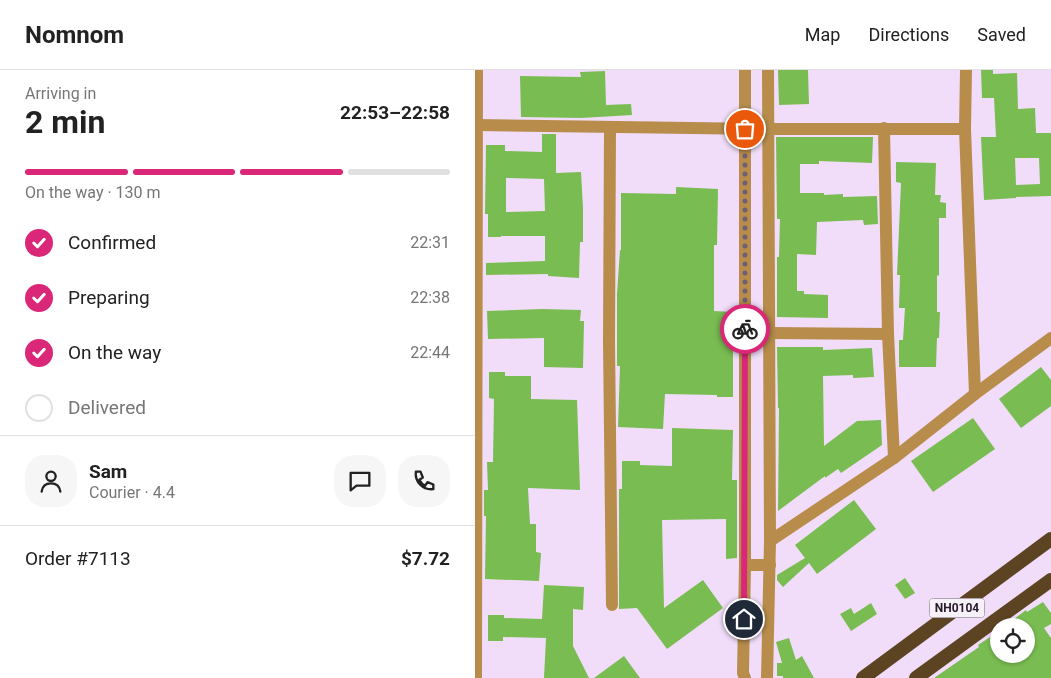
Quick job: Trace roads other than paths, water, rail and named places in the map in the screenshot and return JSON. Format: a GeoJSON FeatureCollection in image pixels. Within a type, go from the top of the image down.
{"type":"FeatureCollection","features":[{"type":"Feature","properties":{"kind":"highway","name":"NH0104"},"geometry":{"type":"LineString","coordinates":[[863,678],[1051,539]]}},
{"type":"Feature","properties":{"kind":"highway","name":"NH0104"},"geometry":{"type":"LineString","coordinates":[[916,678],[1051,580]]}},
{"type":"Feature","properties":{"kind":"street"},"geometry":{"type":"LineString","coordinates":[[476,678],[477,70]]}},
{"type":"Feature","properties":{"kind":"street"},"geometry":{"type":"LineString","coordinates":[[745,70],[745,565],[743,673],[745,678]]}},
{"type":"Feature","properties":{"kind":"street"},"geometry":{"type":"LineString","coordinates":[[767,678],[770,565],[770,129],[768,70]]}},
{"type":"Feature","properties":{"kind":"street"},"geometry":{"type":"LineString","coordinates":[[966,70],[965,129],[975,394]]}},
{"type":"Feature","properties":{"kind":"street"},"geometry":{"type":"LineString","coordinates":[[477,125],[745,129],[965,129]]}},
{"type":"Feature","properties":{"kind":"street"},"geometry":{"type":"LineString","coordinates":[[609,127],[612,605]]}},
{"type":"Feature","properties":{"kind":"street"},"geometry":{"type":"LineString","coordinates":[[884,128],[888,334],[895,458]]}},
{"type":"Feature","properties":{"kind":"street"},"geometry":{"type":"LineString","coordinates":[[770,333],[888,334]]}},
{"type":"Feature","properties":{"kind":"street"},"geometry":{"type":"LineString","coordinates":[[770,541],[895,458],[975,394],[1051,338]]}},
{"type":"Feature","properties":{"kind":"street"},"geometry":{"type":"LineString","coordinates":[[745,565],[770,565]]}}]}
